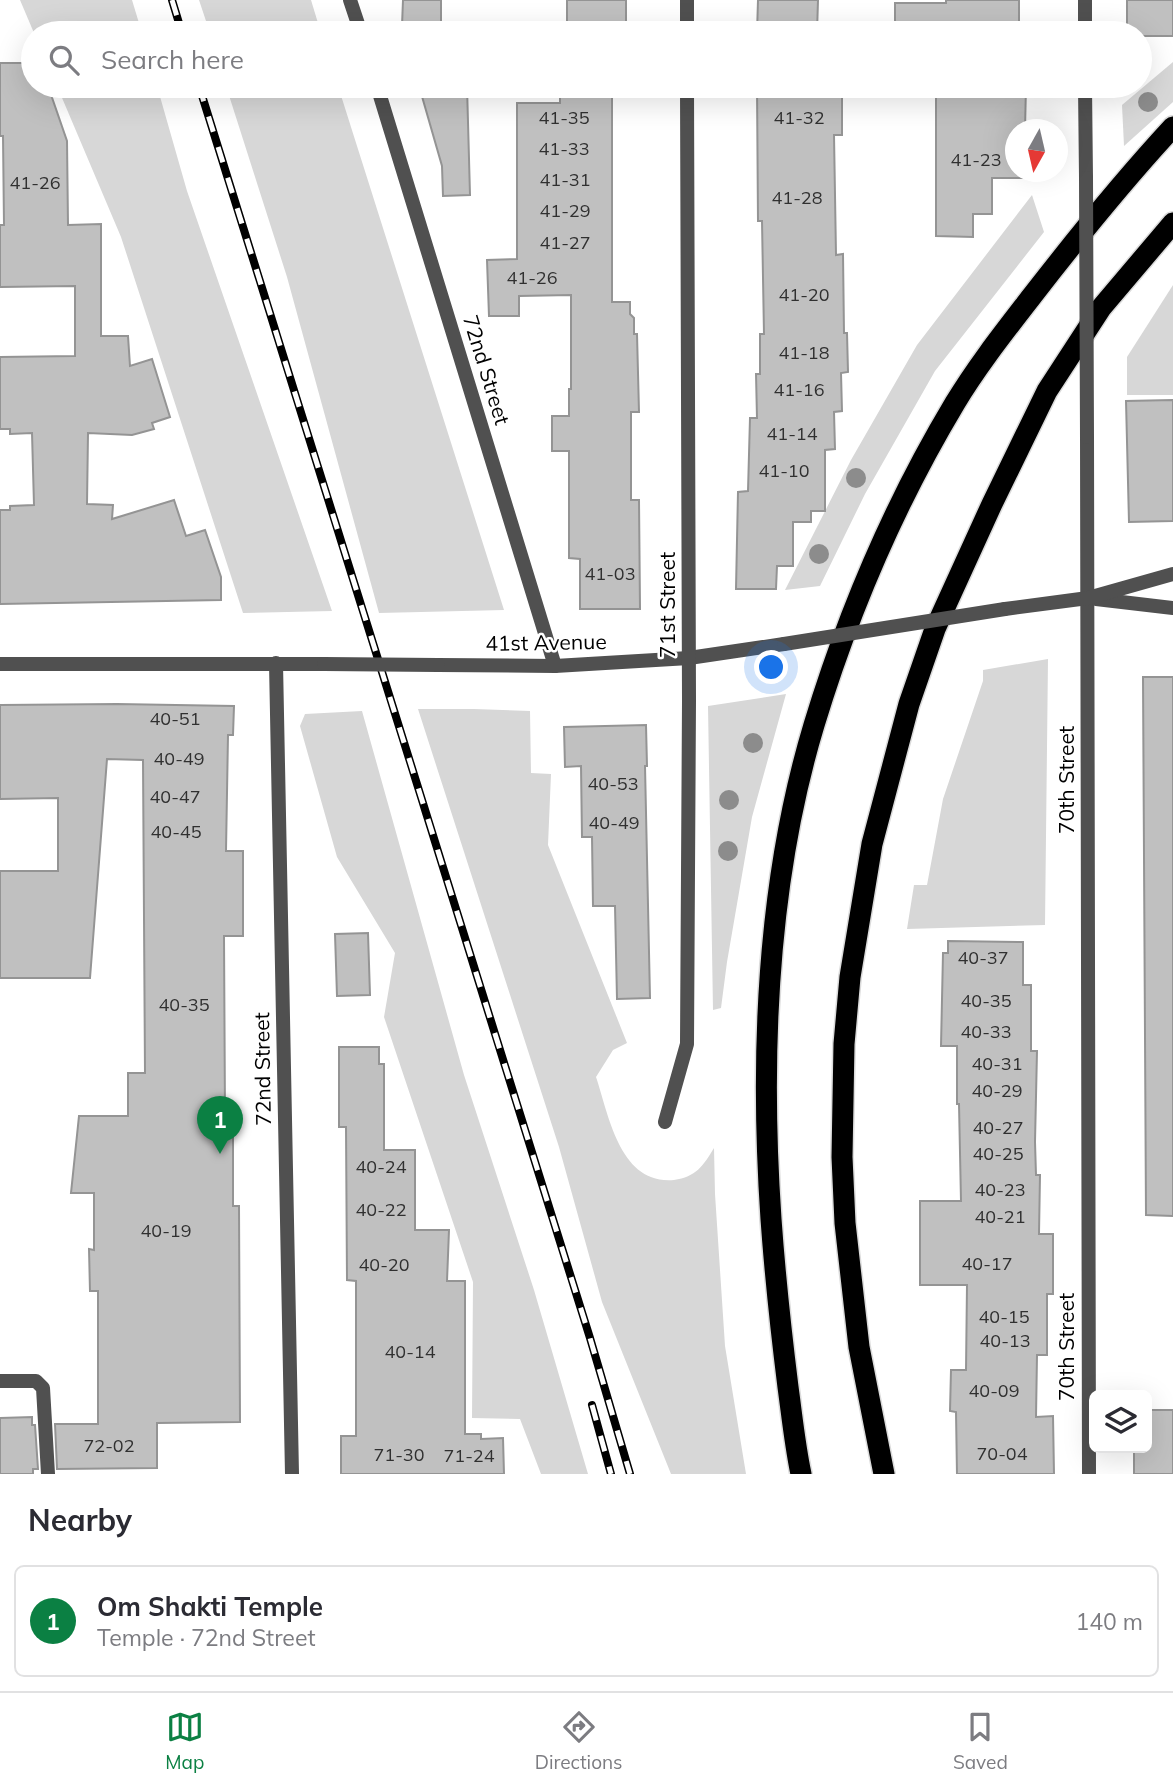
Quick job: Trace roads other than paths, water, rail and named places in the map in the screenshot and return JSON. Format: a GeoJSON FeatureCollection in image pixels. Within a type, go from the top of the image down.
{"type":"FeatureCollection","features":[{"type":"Feature","properties":{"kind":"highway"},"geometry":{"type":"LineString","coordinates":[[800,1471],[775,1272],[768,1167],[767,1048],[770,985],[786,852],[813,726],[845,636],[893,519],[928,449],[957,400],[993,346],[1072,244],[1124,180],[1173,127]]}},
{"type":"Feature","properties":{"kind":"highway"},"geometry":{"type":"LineString","coordinates":[[884,1474],[855,1321],[845,1223],[842,1157],[844,1044],[850,976],[872,845],[909,704],[960,572],[992,504],[1047,391],[1101,307],[1173,223]]}},
{"type":"Feature","properties":{"kind":"street"},"geometry":{"type":"LineString","coordinates":[[350,0],[356,21]]}},
{"type":"Feature","properties":{"kind":"street"},"geometry":{"type":"LineString","coordinates":[[687,0],[687,21]]}},
{"type":"Feature","properties":{"kind":"street"},"geometry":{"type":"LineString","coordinates":[[1085,0],[1085,21]]}},
{"type":"Feature","properties":{"kind":"street","name":"72nd Street"},"geometry":{"type":"LineString","coordinates":[[381,98],[555,666]]}},
{"type":"Feature","properties":{"kind":"street","name":"71st Street"},"geometry":{"type":"LineString","coordinates":[[666,1122],[687,1044],[687,98]]}},
{"type":"Feature","properties":{"kind":"street","name":"70th Street"},"geometry":{"type":"LineString","coordinates":[[1085,98],[1088,1474]]}},
{"type":"Feature","properties":{"kind":"street","name":"41st Avenue"},"geometry":{"type":"LineString","coordinates":[[0,664],[555,666],[688,659],[1088,598],[1173,574]]}},
{"type":"Feature","properties":{"kind":"street","name":"41st Avenue"},"geometry":{"type":"LineString","coordinates":[[1088,598],[1173,608]]}},
{"type":"Feature","properties":{"kind":"street","name":"72nd Street"},"geometry":{"type":"LineString","coordinates":[[276,663],[292,1474]]}},
{"type":"Feature","properties":{"kind":"street"},"geometry":{"type":"LineString","coordinates":[[0,1381],[36,1381],[43,1388],[48,1474]]}},
{"type":"Feature","properties":{"kind":"railway"},"geometry":{"type":"LineString","coordinates":[[172,0],[178,21]]}},
{"type":"Feature","properties":{"kind":"railway"},"geometry":{"type":"LineString","coordinates":[[203,98],[590,1338],[630,1474]]}},
{"type":"Feature","properties":{"kind":"railway"},"geometry":{"type":"LineString","coordinates":[[592,1405],[611,1474]]}},
{"type":"Feature","properties":{"kind":"place","name":"Om Shakti Temple"},"geometry":{"type":"Point","coordinates":[220,1154]}}]}
